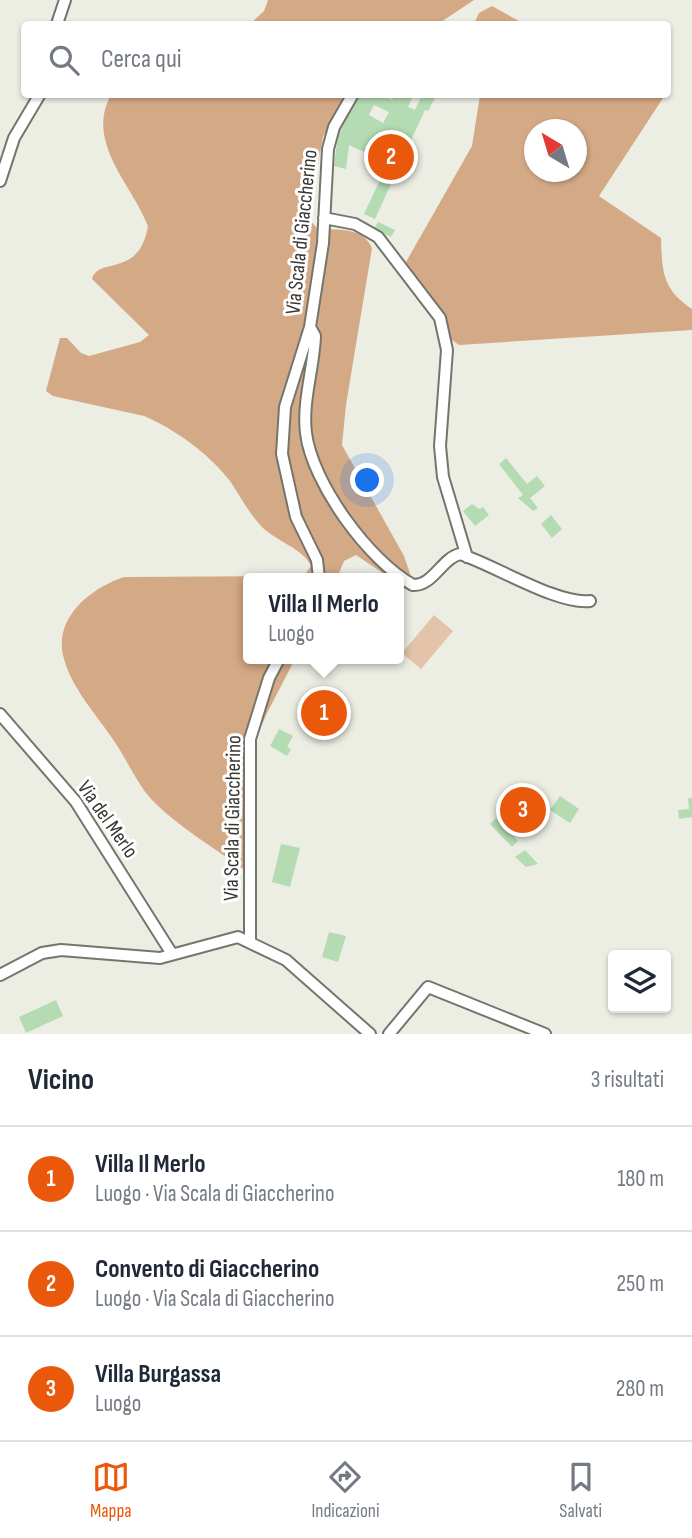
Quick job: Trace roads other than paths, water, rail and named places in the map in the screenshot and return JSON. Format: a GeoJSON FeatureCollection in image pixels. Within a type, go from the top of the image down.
{"type":"FeatureCollection","features":[{"type":"Feature","properties":{"kind":"street"},"geometry":{"type":"LineString","coordinates":[[58,21],[65,0]]}},
{"type":"Feature","properties":{"kind":"street"},"geometry":{"type":"LineString","coordinates":[[0,181],[18,131],[38,98]]}},
{"type":"Feature","properties":{"kind":"street","name":"Via Scala di Giaccherino"},"geometry":{"type":"LineString","coordinates":[[319,573],[317,560],[296,517],[282,454],[285,407],[310,327],[323,243],[329,142],[351,98]]}},
{"type":"Feature","properties":{"kind":"street"},"geometry":{"type":"LineString","coordinates":[[324,218],[355,224],[378,236],[440,317],[447,351],[440,446],[443,477],[467,557]]}},
{"type":"Feature","properties":{"kind":"street"},"geometry":{"type":"LineString","coordinates":[[310,327],[315,336],[305,430],[313,465],[343,513],[377,556],[398,573]]}},
{"type":"Feature","properties":{"kind":"street"},"geometry":{"type":"LineString","coordinates":[[404,578],[413,585],[426,582],[454,556],[467,557],[558,595],[575,601],[590,601]]}},
{"type":"Feature","properties":{"kind":"street","name":"Via Scala di Giaccherino"},"geometry":{"type":"LineString","coordinates":[[250,942],[250,739],[269,678],[276,664]]}},
{"type":"Feature","properties":{"kind":"street","name":"Via del Merlo"},"geometry":{"type":"LineString","coordinates":[[0,714],[76,802],[172,954]]}},
{"type":"Feature","properties":{"kind":"street"},"geometry":{"type":"LineString","coordinates":[[0,975],[42,953],[52,951],[146,959],[231,937],[250,942],[286,960],[370,1034]]}},
{"type":"Feature","properties":{"kind":"street"},"geometry":{"type":"LineString","coordinates":[[389,1034],[428,987],[545,1034]]}},
{"type":"Feature","properties":{"kind":"place","name":"Convento di Giaccherino"},"geometry":{"type":"Point","coordinates":[391,157]}},
{"type":"Feature","properties":{"kind":"place","name":"Villa Il Merlo"},"geometry":{"type":"Point","coordinates":[324,713]}},
{"type":"Feature","properties":{"kind":"place","name":"Villa Burgassa"},"geometry":{"type":"Point","coordinates":[523,810]}}]}
